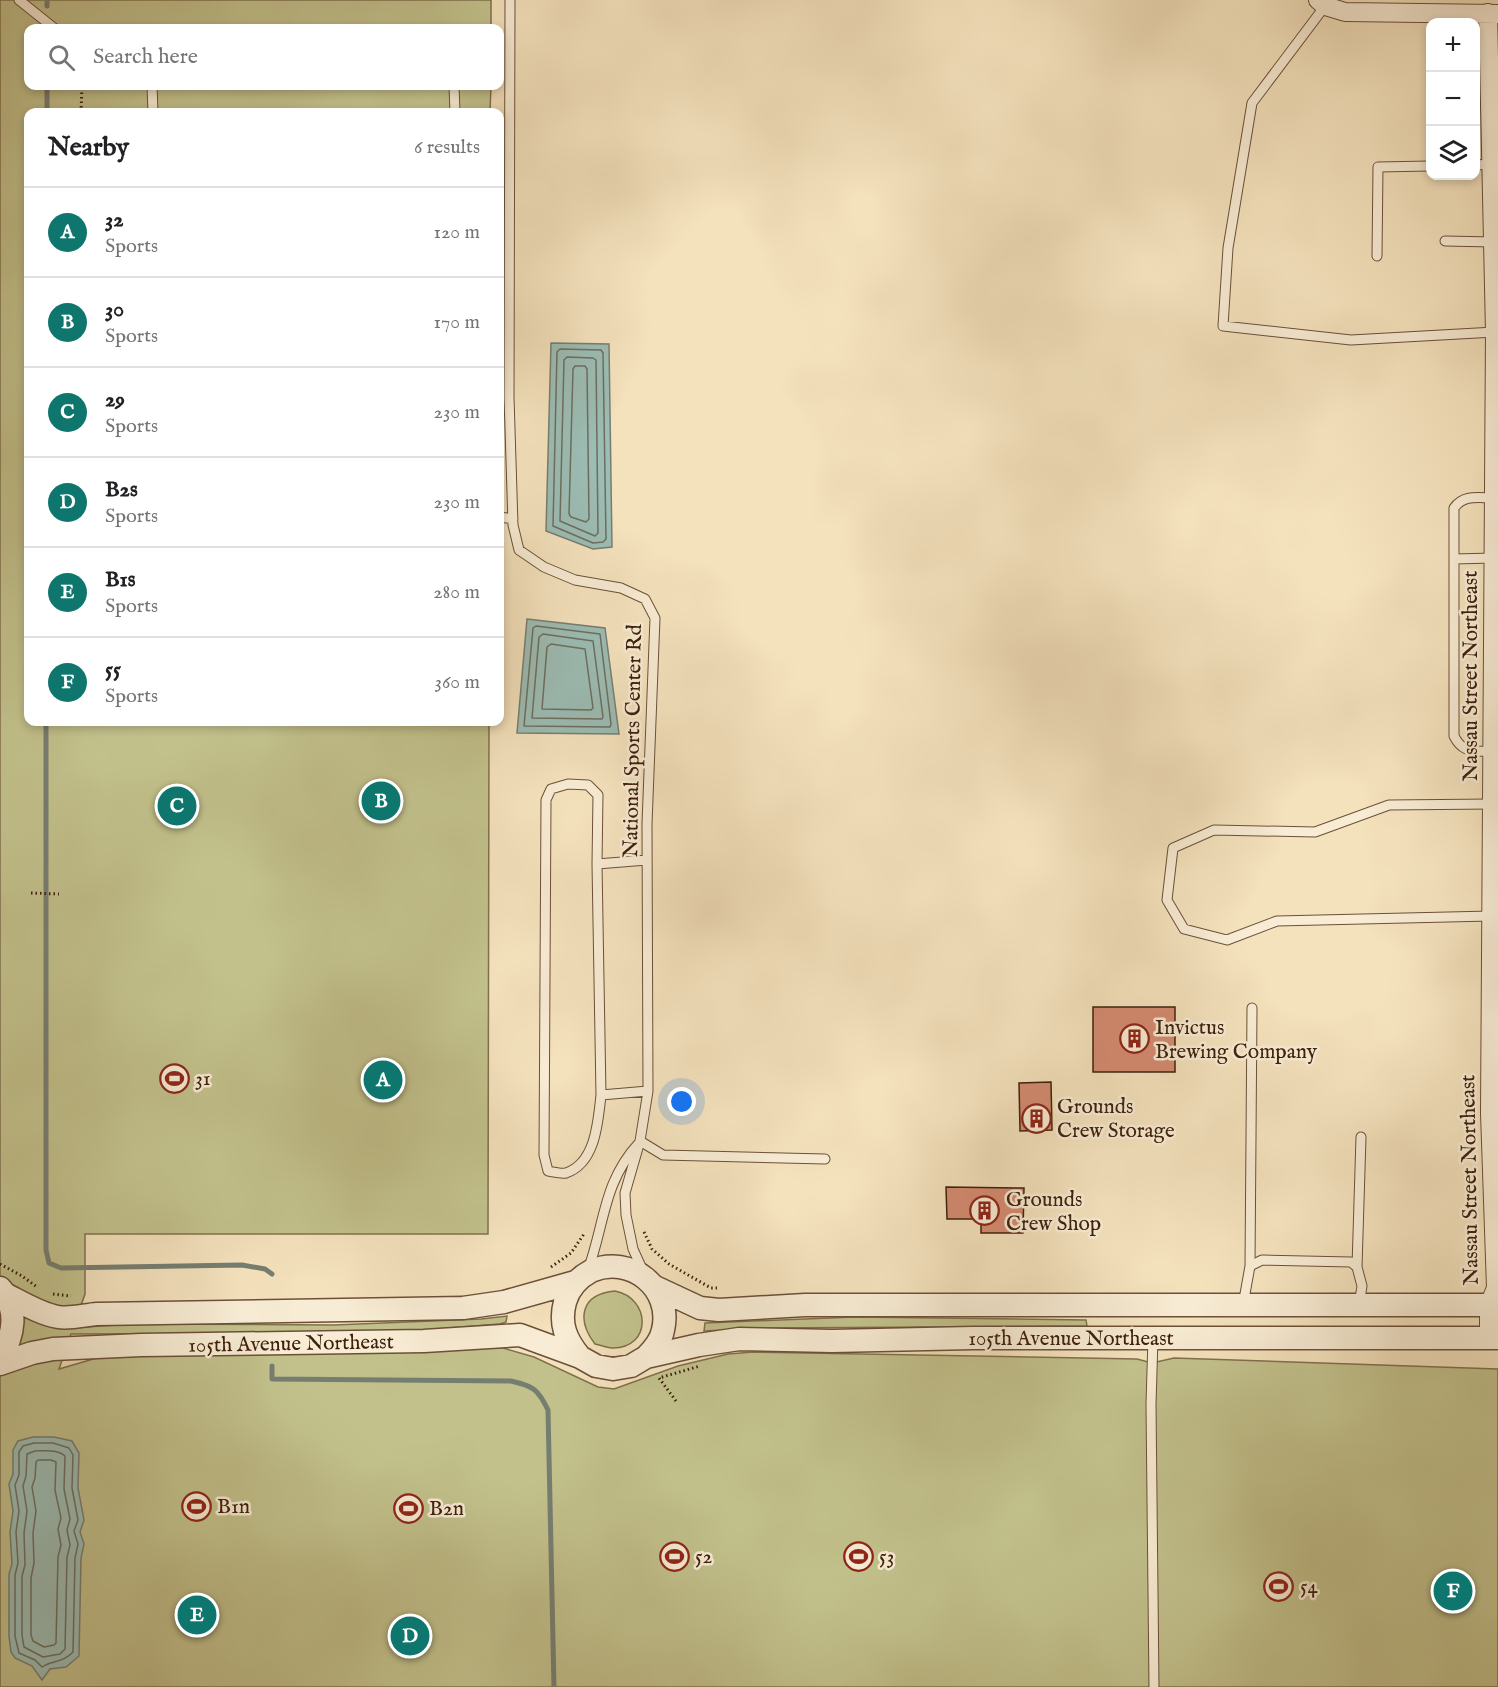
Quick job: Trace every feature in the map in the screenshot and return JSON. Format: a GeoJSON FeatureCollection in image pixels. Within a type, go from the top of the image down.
{"type":"FeatureCollection","features":[{"type":"Feature","properties":{"kind":"street"},"geometry":{"type":"LineString","coordinates":[[1321,3],[1346,12],[1449,7],[1493,14]]}},
{"type":"Feature","properties":{"kind":"street","name":"Nassau Street Northeast"},"geometry":{"type":"LineString","coordinates":[[1493,14],[1483,164],[1495,184],[1493,242],[1496,326],[1493,558],[1495,714],[1492,752],[1495,776],[1491,804],[1495,866],[1491,916],[1496,1288],[1494,1338]]}},
{"type":"Feature","properties":{"kind":"street","name":"105th Avenue Northeast"},"geometry":{"type":"LineString","coordinates":[[3,1291],[45,1313],[58,1317],[108,1314],[463,1308],[504,1302],[581,1278],[598,1269],[616,1267],[635,1270],[650,1282],[700,1308],[719,1310],[805,1305],[1494,1305]]}},
{"type":"Feature","properties":{"kind":"street"},"geometry":{"type":"LineString","coordinates":[[580,1357],[570,1344],[564,1329],[562,1313],[566,1298],[581,1278]]}},
{"type":"Feature","properties":{"kind":"street"},"geometry":{"type":"LineString","coordinates":[[646,1357],[657,1346],[664,1324],[663,1301],[650,1282]]}},
{"type":"Feature","properties":{"kind":"street","name":"105th Avenue Northeast"},"geometry":{"type":"LineString","coordinates":[[0,1358],[9,1345],[13,1328],[12,1310],[3,1291]]}},
{"type":"Feature","properties":{"kind":"street","name":"105th Avenue Northeast"},"geometry":{"type":"LineString","coordinates":[[0,1364],[32,1353],[53,1349],[153,1345],[424,1341],[520,1335],[580,1357],[596,1366],[613,1369],[631,1366],[646,1357],[699,1345],[739,1340],[1494,1338]]}},
{"type":"Feature","properties":{"kind":"lane"},"geometry":{"type":"LineString","coordinates":[[18,0],[49,24]]}},
{"type":"Feature","properties":{"kind":"lane","name":"National Sports Center Rd"},"geometry":{"type":"LineString","coordinates":[[510,0],[505,50],[505,279],[513,519],[519,550],[544,567],[575,580],[621,588],[645,599],[655,618],[647,860],[648,1091],[640,1141],[625,1193],[626,1215],[633,1249],[650,1282]]}},
{"type":"Feature","properties":{"kind":"lane"},"geometry":{"type":"LineString","coordinates":[[1321,3],[1252,103],[1228,248],[1223,326],[1351,340],[1496,326]]}},
{"type":"Feature","properties":{"kind":"lane"},"geometry":{"type":"LineString","coordinates":[[152,90],[153,108]]}},
{"type":"Feature","properties":{"kind":"lane"},"geometry":{"type":"LineString","coordinates":[[454,90],[455,108]]}},
{"type":"Feature","properties":{"kind":"lane"},"geometry":{"type":"LineString","coordinates":[[1377,256],[1378,167],[1426,166]]}},
{"type":"Feature","properties":{"kind":"lane"},"geometry":{"type":"LineString","coordinates":[[1445,241],[1493,242]]}},
{"type":"Feature","properties":{"kind":"lane"},"geometry":{"type":"LineString","coordinates":[[1492,752],[1466,750],[1458,745],[1454,736],[1454,508],[1465,498],[1495,492]]}},
{"type":"Feature","properties":{"kind":"lane"},"geometry":{"type":"LineString","coordinates":[[504,518],[513,519]]}},
{"type":"Feature","properties":{"kind":"lane"},"geometry":{"type":"LineString","coordinates":[[1454,559],[1493,558]]}},
{"type":"Feature","properties":{"kind":"lane"},"geometry":{"type":"LineString","coordinates":[[568,784],[588,785],[598,795],[597,864],[602,1095],[597,1136],[579,1166],[564,1174],[548,1171],[544,1155],[546,800],[551,789],[568,784]]}},
{"type":"Feature","properties":{"kind":"lane"},"geometry":{"type":"LineString","coordinates":[[1491,804],[1389,806],[1315,832],[1214,830],[1173,848],[1167,900],[1184,929],[1227,940],[1277,921],[1491,916]]}},
{"type":"Feature","properties":{"kind":"lane"},"geometry":{"type":"LineString","coordinates":[[597,864],[647,860]]}},
{"type":"Feature","properties":{"kind":"lane"},"geometry":{"type":"LineString","coordinates":[[1243,1306],[1250,1266],[1252,1008]]}},
{"type":"Feature","properties":{"kind":"lane"},"geometry":{"type":"LineString","coordinates":[[602,1095],[648,1091]]}},
{"type":"Feature","properties":{"kind":"lane"},"geometry":{"type":"LineString","coordinates":[[1359,1305],[1362,1286],[1358,1267],[1361,1137]]}},
{"type":"Feature","properties":{"kind":"lane"},"geometry":{"type":"LineString","coordinates":[[581,1278],[597,1242],[603,1208],[609,1192],[624,1159],[640,1141],[663,1155],[825,1159]]}},
{"type":"Feature","properties":{"kind":"lane"},"geometry":{"type":"LineString","coordinates":[[1250,1266],[1262,1260],[1351,1262],[1358,1267]]}},
{"type":"Feature","properties":{"kind":"lane"},"geometry":{"type":"LineString","coordinates":[[1154,1338],[1151,1404],[1154,1687]]}},
{"type":"Feature","properties":{"kind":"path"},"geometry":{"type":"LineString","coordinates":[[81,108],[82,90]]}},
{"type":"Feature","properties":{"kind":"path"},"geometry":{"type":"LineString","coordinates":[[31,893],[59,894]]}},
{"type":"Feature","properties":{"kind":"path"},"geometry":{"type":"LineString","coordinates":[[550,1268],[571,1253],[588,1229]]}},
{"type":"Feature","properties":{"kind":"path"},"geometry":{"type":"LineString","coordinates":[[0,1264],[41,1289]]}},
{"type":"Feature","properties":{"kind":"path"},"geometry":{"type":"LineString","coordinates":[[48,1293],[72,1297]]}},
{"type":"Feature","properties":{"kind":"path"},"geometry":{"type":"LineString","coordinates":[[659,1378],[676,1401]]}},
{"type":"Feature","properties":{"kind":"shaded area"},"geometry":{"type":"Polygon","coordinates":[[[0,0],[491,0],[491,24],[24,24],[24,90],[491,90],[490,108],[24,108],[24,726],[489,726],[488,1234],[85,1234],[85,1294],[73,1328],[131,1324],[334,1325],[507,1316],[506,1322],[500,1324],[384,1333],[71,1334],[59,1369],[141,1345],[424,1341],[503,1348],[534,1357],[598,1387],[614,1389],[678,1366],[728,1354],[753,1352],[1137,1359],[1152,1363],[1174,1358],[1498,1369],[1498,1687],[0,1687],[0,0]]]}},
{"type":"Feature","properties":{"kind":"shaded area"},"geometry":{"type":"Polygon","coordinates":[[[615,1291],[627,1295],[635,1303],[642,1322],[635,1340],[626,1346],[613,1348],[595,1344],[585,1326],[584,1317],[589,1302],[604,1293],[615,1291]]]}},
{"type":"Feature","properties":{"kind":"shaded area"},"geometry":{"type":"Polygon","coordinates":[[[854,1317],[1086,1320],[1087,1326],[765,1328],[704,1331],[705,1323],[854,1317]]]}},
{"type":"Feature","properties":{"kind":"water"},"geometry":{"type":"Polygon","coordinates":[[[551,343],[609,344],[612,547],[593,549],[546,531],[551,343]]]}},
{"type":"Feature","properties":{"kind":"water"},"geometry":{"type":"Polygon","coordinates":[[[527,619],[605,628],[619,734],[517,733],[527,619]]]}},
{"type":"Feature","properties":{"kind":"water"},"geometry":{"type":"Polygon","coordinates":[[[33,1437],[54,1437],[72,1441],[79,1453],[78,1488],[84,1520],[80,1532],[84,1544],[81,1558],[79,1656],[66,1667],[50,1669],[42,1680],[32,1666],[15,1658],[11,1652],[9,1636],[9,1574],[12,1564],[10,1532],[13,1511],[9,1484],[13,1474],[13,1450],[18,1441],[33,1437]]]}},
{"type":"Feature","properties":{"kind":"building","name":"Invictus Brewing Company"},"geometry":{"type":"Polygon","coordinates":[[[1093,1007],[1175,1007],[1175,1072],[1093,1072],[1093,1007]]]}},
{"type":"Feature","properties":{"kind":"building","name":"Grounds Crew Storage"},"geometry":{"type":"Polygon","coordinates":[[[1051,1082],[1052,1130],[1020,1131],[1019,1083],[1051,1082]]]}},
{"type":"Feature","properties":{"kind":"building","name":"Grounds Crew Shop"},"geometry":{"type":"Polygon","coordinates":[[[946,1187],[1024,1188],[1023,1233],[981,1233],[981,1219],[947,1219],[946,1187]]]}},
{"type":"Feature","properties":{"kind":"waterway"},"geometry":{"type":"LineString","coordinates":[[47,0],[47,6]]}},
{"type":"Feature","properties":{"kind":"waterway"},"geometry":{"type":"LineString","coordinates":[[47,90],[47,108]]}},
{"type":"Feature","properties":{"kind":"waterway"},"geometry":{"type":"LineString","coordinates":[[46,726],[46,1250],[49,1263],[61,1268],[242,1265],[265,1269],[272,1274]]}},
{"type":"Feature","properties":{"kind":"waterway"},"geometry":{"type":"LineString","coordinates":[[272,1366],[272,1379],[511,1381],[530,1387],[538,1393],[548,1410],[554,1687]]}},
{"type":"Feature","properties":{"kind":"place","name":"30"},"geometry":{"type":"Point","coordinates":[381,801]}},
{"type":"Feature","properties":{"kind":"place","name":"29"},"geometry":{"type":"Point","coordinates":[177,806]}},
{"type":"Feature","properties":{"kind":"place","name":"Invictus Brewing Company"},"geometry":{"type":"Point","coordinates":[1134,1039]}},
{"type":"Feature","properties":{"kind":"place","name":"31"},"geometry":{"type":"Point","coordinates":[174,1078]}},
{"type":"Feature","properties":{"kind":"place","name":"32"},"geometry":{"type":"Point","coordinates":[383,1080]}},
{"type":"Feature","properties":{"kind":"place","name":"Grounds Crew Storage"},"geometry":{"type":"Point","coordinates":[1036,1118]}},
{"type":"Feature","properties":{"kind":"place","name":"Grounds Crew Shop"},"geometry":{"type":"Point","coordinates":[985,1211]}},
{"type":"Feature","properties":{"kind":"place","name":"B1n"},"geometry":{"type":"Point","coordinates":[196,1506]}},
{"type":"Feature","properties":{"kind":"place","name":"B2n"},"geometry":{"type":"Point","coordinates":[408,1508]}},
{"type":"Feature","properties":{"kind":"place","name":"52"},"geometry":{"type":"Point","coordinates":[674,1556]}},
{"type":"Feature","properties":{"kind":"place","name":"53"},"geometry":{"type":"Point","coordinates":[858,1556]}},
{"type":"Feature","properties":{"kind":"place","name":"54"},"geometry":{"type":"Point","coordinates":[1279,1586]}},
{"type":"Feature","properties":{"kind":"place","name":"55"},"geometry":{"type":"Point","coordinates":[1453,1591]}},
{"type":"Feature","properties":{"kind":"place","name":"B1s"},"geometry":{"type":"Point","coordinates":[197,1615]}},
{"type":"Feature","properties":{"kind":"place","name":"B2s"},"geometry":{"type":"Point","coordinates":[410,1636]}}]}
